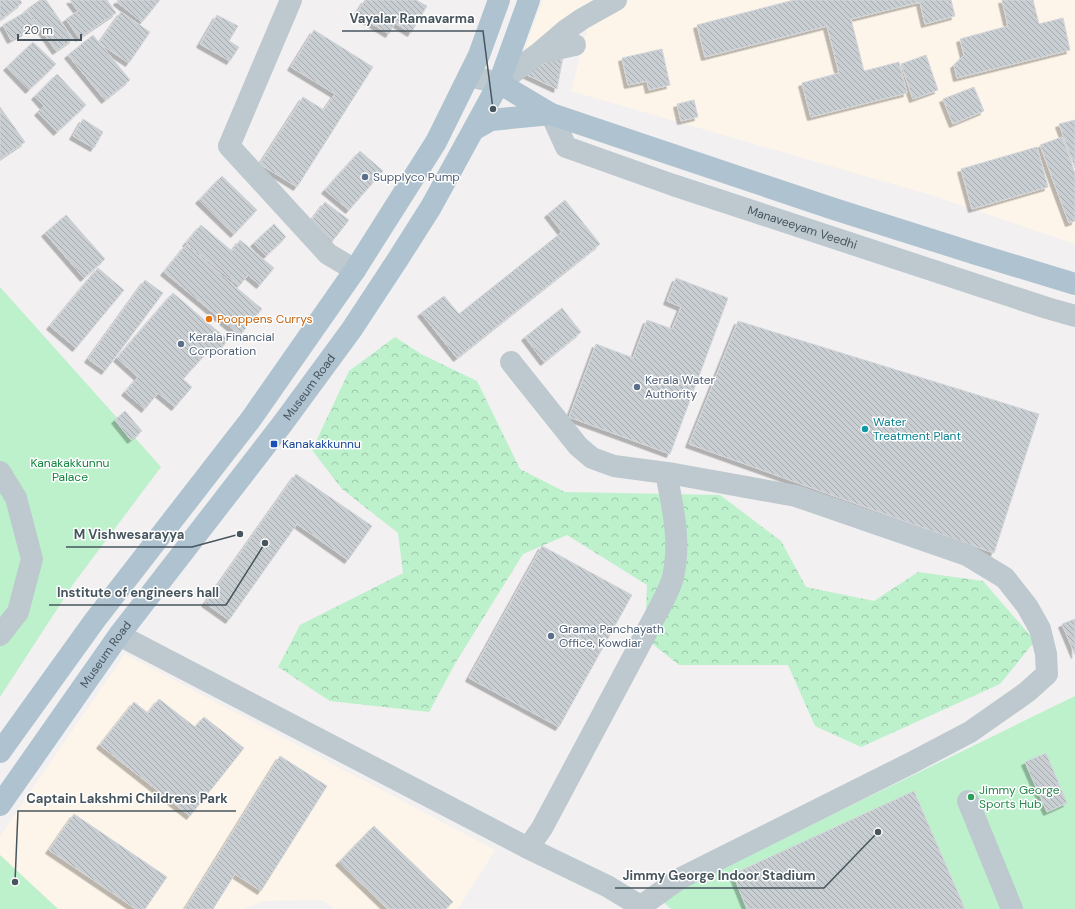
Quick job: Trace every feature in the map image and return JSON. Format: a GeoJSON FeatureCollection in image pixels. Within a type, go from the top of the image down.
{"type":"FeatureCollection","features":[{"type":"Feature","properties":{"kind":"main road"},"geometry":{"type":"LineString","coordinates":[[0,752],[95,620],[251,419],[355,270],[436,142],[479,54],[499,0]]}},
{"type":"Feature","properties":{"kind":"main road","name":"Museum Road"},"geometry":{"type":"LineString","coordinates":[[0,805],[119,635],[283,423],[352,329],[431,207],[475,129],[499,83],[529,0]]}},
{"type":"Feature","properties":{"kind":"main road"},"geometry":{"type":"LineString","coordinates":[[499,83],[551,114],[973,254],[1075,284]]}},
{"type":"Feature","properties":{"kind":"main road"},"geometry":{"type":"LineString","coordinates":[[475,129],[491,120],[551,114]]}},
{"type":"Feature","properties":{"kind":"street"},"geometry":{"type":"LineString","coordinates":[[291,0],[229,146],[328,254],[355,270]]}},
{"type":"Feature","properties":{"kind":"street"},"geometry":{"type":"LineString","coordinates":[[469,76],[499,83],[539,53],[566,30],[582,19],[616,0]]}},
{"type":"Feature","properties":{"kind":"street"},"geometry":{"type":"LineString","coordinates":[[539,53],[575,45]]}},
{"type":"Feature","properties":{"kind":"street","name":"Manaveeyam Veedhi"},"geometry":{"type":"LineString","coordinates":[[551,114],[566,147],[673,185],[1075,316]]}},
{"type":"Feature","properties":{"kind":"street"},"geometry":{"type":"LineString","coordinates":[[119,635],[528,848],[607,886],[641,908],[679,879],[970,732],[1027,692],[1047,674],[1046,654],[1040,629],[1027,606],[1006,578],[967,555],[796,496],[666,473],[614,466],[592,458],[578,446],[511,362]]}},
{"type":"Feature","properties":{"kind":"street"},"geometry":{"type":"LineString","coordinates":[[0,472],[16,498],[32,559],[18,612],[0,635]]}},
{"type":"Feature","properties":{"kind":"street"},"geometry":{"type":"LineString","coordinates":[[528,848],[542,828],[662,603],[672,578],[676,554],[676,531],[666,473]]}},
{"type":"Feature","properties":{"kind":"street"},"geometry":{"type":"LineString","coordinates":[[968,801],[1012,909]]}},
{"type":"Feature","properties":{"kind":"shaded area"},"geometry":{"type":"Polygon","coordinates":[[[543,0],[1075,0],[1075,244],[931,195],[571,91],[588,26],[524,52],[543,0]]]}},
{"type":"Feature","properties":{"kind":"shaded area"},"geometry":{"type":"Polygon","coordinates":[[[125,654],[495,850],[458,909],[334,909],[323,900],[263,901],[243,909],[58,909],[0,855],[0,836],[125,654]]]}},
{"type":"Feature","properties":{"kind":"green space","name":"Kanakakkunnu Palace"},"geometry":{"type":"Polygon","coordinates":[[[0,287],[161,467],[74,583],[0,697],[0,287]]]}},
{"type":"Feature","properties":{"kind":"green space"},"geometry":{"type":"Polygon","coordinates":[[[395,337],[421,354],[477,381],[520,469],[565,492],[720,495],[781,541],[806,587],[874,601],[918,572],[983,581],[1035,641],[1000,684],[861,747],[815,726],[788,665],[679,665],[645,638],[647,585],[567,535],[523,554],[456,662],[429,712],[330,701],[278,667],[300,625],[403,573],[398,533],[342,489],[312,450],[349,371],[395,337]]]}},
{"type":"Feature","properties":{"kind":"green space","name":"Jimmy George Sports Hub"},"geometry":{"type":"Polygon","coordinates":[[[1075,696],[1075,909],[671,909],[660,899],[1075,696]]]}},
{"type":"Feature","properties":{"kind":"green space"},"geometry":{"type":"Polygon","coordinates":[[[0,855],[58,909],[0,909],[0,855]]]}},
{"type":"Feature","properties":{"kind":"building"},"geometry":{"type":"Polygon","coordinates":[[[0,0],[20,0],[22,3],[0,20],[0,0]]]}},
{"type":"Feature","properties":{"kind":"building"},"geometry":{"type":"Polygon","coordinates":[[[40,0],[46,0],[73,39],[56,51],[27,9],[40,0]]]}},
{"type":"Feature","properties":{"kind":"building"},"geometry":{"type":"Polygon","coordinates":[[[70,0],[107,0],[116,13],[79,38],[66,19],[78,11],[70,0]]]}},
{"type":"Feature","properties":{"kind":"building"},"geometry":{"type":"Polygon","coordinates":[[[118,0],[160,0],[142,22],[117,2],[118,0]]]}},
{"type":"Feature","properties":{"kind":"building"},"geometry":{"type":"Polygon","coordinates":[[[365,0],[416,0],[427,6],[411,33],[395,23],[389,34],[356,14],[365,0]]]}},
{"type":"Feature","properties":{"kind":"building"},"geometry":{"type":"Polygon","coordinates":[[[794,0],[951,0],[955,16],[925,24],[920,2],[851,19],[864,71],[899,62],[907,93],[811,117],[802,83],[839,73],[827,26],[705,57],[697,25],[794,0]]]}},
{"type":"Feature","properties":{"kind":"building"},"geometry":{"type":"Polygon","coordinates":[[[1002,0],[1033,0],[1039,24],[1063,18],[1070,50],[957,78],[954,65],[964,55],[960,39],[1008,26],[1002,0]]]}},
{"type":"Feature","properties":{"kind":"building"},"geometry":{"type":"Polygon","coordinates":[[[27,11],[36,26],[11,40],[3,25],[27,11]]]}},
{"type":"Feature","properties":{"kind":"building"},"geometry":{"type":"Polygon","coordinates":[[[121,12],[150,32],[129,63],[99,43],[121,12]]]}},
{"type":"Feature","properties":{"kind":"building"},"geometry":{"type":"Polygon","coordinates":[[[217,15],[238,26],[229,41],[239,47],[230,61],[200,44],[217,15]]]}},
{"type":"Feature","properties":{"kind":"building"},"geometry":{"type":"Polygon","coordinates":[[[314,30],[373,67],[297,187],[260,164],[303,97],[324,110],[335,94],[291,67],[314,30]]]}},
{"type":"Feature","properties":{"kind":"building"},"geometry":{"type":"Polygon","coordinates":[[[93,35],[130,80],[105,100],[68,55],[93,35]]]}},
{"type":"Feature","properties":{"kind":"building"},"geometry":{"type":"Polygon","coordinates":[[[33,42],[56,64],[29,90],[7,67],[33,42]]]}},
{"type":"Feature","properties":{"kind":"building"},"geometry":{"type":"Polygon","coordinates":[[[662,49],[670,85],[649,90],[647,81],[628,85],[622,58],[662,49]]]}},
{"type":"Feature","properties":{"kind":"building"},"geometry":{"type":"Polygon","coordinates":[[[564,52],[557,89],[525,74],[564,52]]]}},
{"type":"Feature","properties":{"kind":"building"},"geometry":{"type":"Polygon","coordinates":[[[926,55],[938,90],[913,99],[901,64],[926,55]]]}},
{"type":"Feature","properties":{"kind":"building"},"geometry":{"type":"Polygon","coordinates":[[[57,74],[86,105],[57,132],[38,112],[44,106],[35,96],[57,74]]]}},
{"type":"Feature","properties":{"kind":"building"},"geometry":{"type":"Polygon","coordinates":[[[974,87],[984,111],[953,124],[943,99],[974,87]]]}},
{"type":"Feature","properties":{"kind":"building"},"geometry":{"type":"Polygon","coordinates":[[[694,100],[698,117],[681,121],[677,104],[694,100]]]}},
{"type":"Feature","properties":{"kind":"building"},"geometry":{"type":"Polygon","coordinates":[[[0,107],[25,142],[0,159],[0,107]]]}},
{"type":"Feature","properties":{"kind":"building"},"geometry":{"type":"Polygon","coordinates":[[[83,119],[103,132],[94,148],[73,136],[83,119]]]}},
{"type":"Feature","properties":{"kind":"building"},"geometry":{"type":"Polygon","coordinates":[[[1075,120],[1075,168],[1059,124],[1075,120]]]}},
{"type":"Feature","properties":{"kind":"building"},"geometry":{"type":"Polygon","coordinates":[[[1062,137],[1075,173],[1075,221],[1069,223],[1040,145],[1062,137]]]}},
{"type":"Feature","properties":{"kind":"building"},"geometry":{"type":"Polygon","coordinates":[[[1037,147],[1048,187],[972,209],[961,169],[1037,147]]]}},
{"type":"Feature","properties":{"kind":"building"},"geometry":{"type":"Polygon","coordinates":[[[360,151],[383,171],[349,210],[325,190],[360,151]]]}},
{"type":"Feature","properties":{"kind":"building"},"geometry":{"type":"Polygon","coordinates":[[[222,176],[257,210],[234,234],[199,200],[222,176]]]}},
{"type":"Feature","properties":{"kind":"building"},"geometry":{"type":"Polygon","coordinates":[[[565,200],[600,244],[457,358],[421,313],[444,296],[459,314],[562,232],[548,214],[565,200]]]}},
{"type":"Feature","properties":{"kind":"building"},"geometry":{"type":"Polygon","coordinates":[[[325,202],[349,220],[331,243],[307,226],[325,202]]]}},
{"type":"Feature","properties":{"kind":"building"},"geometry":{"type":"Polygon","coordinates":[[[66,215],[105,259],[84,278],[45,233],[66,215]]]}},
{"type":"Feature","properties":{"kind":"building"},"geometry":{"type":"Polygon","coordinates":[[[274,224],[286,237],[266,256],[254,243],[274,224]]]}},
{"type":"Feature","properties":{"kind":"building"},"geometry":{"type":"Polygon","coordinates":[[[201,225],[232,251],[240,240],[274,268],[260,285],[248,275],[239,286],[186,243],[201,225]]]}},
{"type":"Feature","properties":{"kind":"building"},"geometry":{"type":"Polygon","coordinates":[[[186,245],[262,309],[240,335],[164,272],[186,245]]]}},
{"type":"Feature","properties":{"kind":"building"},"geometry":{"type":"Polygon","coordinates":[[[98,268],[124,290],[76,348],[50,326],[98,268]]]}},
{"type":"Feature","properties":{"kind":"building","name":"Kerala Water Authority"},"geometry":{"type":"Polygon","coordinates":[[[676,278],[728,298],[670,454],[569,417],[596,344],[633,358],[647,320],[672,329],[681,307],[667,301],[676,278]]]}},
{"type":"Feature","properties":{"kind":"building"},"geometry":{"type":"Polygon","coordinates":[[[145,280],[163,293],[105,371],[88,359],[145,280]]]}},
{"type":"Feature","properties":{"kind":"building"},"geometry":{"type":"Polygon","coordinates":[[[173,293],[228,340],[218,352],[212,347],[183,379],[192,387],[175,407],[158,393],[145,409],[125,392],[138,377],[117,358],[173,293]]]}},
{"type":"Feature","properties":{"kind":"building"},"geometry":{"type":"Polygon","coordinates":[[[562,308],[581,332],[544,362],[525,337],[562,308]]]}},
{"type":"Feature","properties":{"kind":"building","name":"Water Treatment Plant"},"geometry":{"type":"Polygon","coordinates":[[[738,321],[1039,414],[994,553],[689,444],[738,321]]]}},
{"type":"Feature","properties":{"kind":"building"},"geometry":{"type":"Polygon","coordinates":[[[125,411],[142,431],[131,440],[115,420],[125,411]]]}},
{"type":"Feature","properties":{"kind":"building"},"geometry":{"type":"Polygon","coordinates":[[[296,474],[372,526],[348,560],[297,524],[229,620],[205,603],[296,474]]]}},
{"type":"Feature","properties":{"kind":"building","name":"Grama Panchayath Office, Kowdiar"},"geometry":{"type":"Polygon","coordinates":[[[542,546],[632,595],[559,727],[469,678],[542,546]]]}},
{"type":"Feature","properties":{"kind":"building"},"geometry":{"type":"Polygon","coordinates":[[[1075,619],[1075,655],[1062,624],[1075,619]]]}},
{"type":"Feature","properties":{"kind":"building"},"geometry":{"type":"Polygon","coordinates":[[[159,699],[195,727],[204,717],[244,748],[190,816],[100,745],[134,702],[148,713],[159,699]]]}},
{"type":"Feature","properties":{"kind":"building"},"geometry":{"type":"Polygon","coordinates":[[[1046,753],[1067,803],[1047,812],[1025,762],[1046,753]]]}},
{"type":"Feature","properties":{"kind":"building"},"geometry":{"type":"Polygon","coordinates":[[[280,756],[327,786],[261,891],[235,874],[213,909],[185,909],[280,756]]]}},
{"type":"Feature","properties":{"kind":"building"},"geometry":{"type":"Polygon","coordinates":[[[914,791],[965,909],[747,909],[733,874],[914,791]]]}},
{"type":"Feature","properties":{"kind":"building"},"geometry":{"type":"Polygon","coordinates":[[[74,814],[167,877],[145,909],[136,909],[49,850],[74,814]]]}},
{"type":"Feature","properties":{"kind":"building"},"geometry":{"type":"Polygon","coordinates":[[[374,826],[453,902],[445,909],[388,909],[339,862],[374,826]]]}},
{"type":"Feature","properties":{"kind":"place","name":"Vayalar Ramavarma"},"geometry":{"type":"Point","coordinates":[493,109]}},
{"type":"Feature","properties":{"kind":"place","name":"Supplyco Pump"},"geometry":{"type":"Point","coordinates":[365,177]}},
{"type":"Feature","properties":{"kind":"place","name":"Pooppens Currys"},"geometry":{"type":"Point","coordinates":[209,319]}},
{"type":"Feature","properties":{"kind":"place","name":"Kerala Financial Corporation"},"geometry":{"type":"Point","coordinates":[181,344]}},
{"type":"Feature","properties":{"kind":"place","name":"Kerala Water Authority"},"geometry":{"type":"Point","coordinates":[637,387]}},
{"type":"Feature","properties":{"kind":"place","name":"Water Treatment Plant"},"geometry":{"type":"Point","coordinates":[865,429]}},
{"type":"Feature","properties":{"kind":"place","name":"Kanakakkunnu"},"geometry":{"type":"Point","coordinates":[274,444]}},
{"type":"Feature","properties":{"kind":"place","name":"M Vishwesarayya"},"geometry":{"type":"Point","coordinates":[240,534]}},
{"type":"Feature","properties":{"kind":"place","name":"Institute of engineers hall"},"geometry":{"type":"Point","coordinates":[265,543]}},
{"type":"Feature","properties":{"kind":"place","name":"Grama Panchayath Office, Kowdiar"},"geometry":{"type":"Point","coordinates":[551,636]}},
{"type":"Feature","properties":{"kind":"place","name":"Jimmy George Sports Hub"},"geometry":{"type":"Point","coordinates":[971,797]}},
{"type":"Feature","properties":{"kind":"place","name":"Jimmy George Indoor Stadium"},"geometry":{"type":"Point","coordinates":[878,832]}},
{"type":"Feature","properties":{"kind":"place","name":"Captain Lakshmi Childrens Park"},"geometry":{"type":"Point","coordinates":[15,882]}}]}
